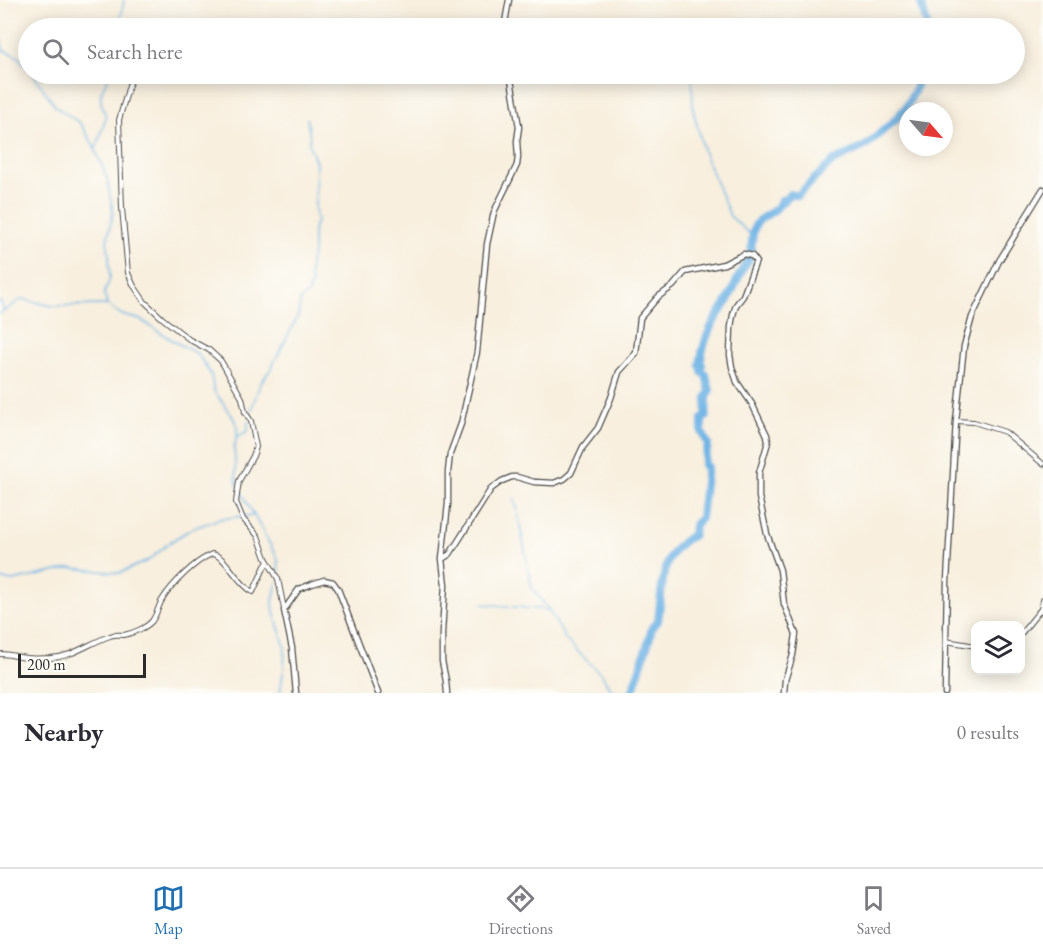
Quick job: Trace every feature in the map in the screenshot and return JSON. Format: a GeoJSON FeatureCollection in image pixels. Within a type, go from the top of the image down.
{"type":"FeatureCollection","features":[{"type":"Feature","properties":{"kind":"street"},"geometry":{"type":"LineString","coordinates":[[506,18],[509,0]]}},
{"type":"Feature","properties":{"kind":"street"},"geometry":{"type":"LineString","coordinates":[[129,84],[119,120],[126,265],[129,278],[142,299],[158,314],[221,361],[242,398],[245,412],[252,424],[251,429],[256,447],[239,482],[236,502],[243,519],[258,536],[268,562],[278,579],[292,648],[296,693]]}},
{"type":"Feature","properties":{"kind":"street"},"geometry":{"type":"LineString","coordinates":[[447,693],[442,661],[445,585],[442,559],[448,504],[448,472],[450,454],[461,424],[477,352],[487,244],[494,212],[517,165],[519,127],[512,84]]}},
{"type":"Feature","properties":{"kind":"street"},"geometry":{"type":"LineString","coordinates":[[945,693],[947,581],[956,421],[964,346],[972,318],[999,261],[1043,189]]}},
{"type":"Feature","properties":{"kind":"street"},"geometry":{"type":"LineString","coordinates":[[442,559],[450,554],[491,489],[502,481],[517,477],[534,482],[554,483],[571,473],[583,447],[598,428],[619,372],[636,353],[640,318],[658,297],[673,286],[685,272],[724,264],[744,255],[752,256],[756,261],[754,268],[733,315],[730,355],[737,382],[752,404],[767,435],[768,442],[759,473],[759,497],[769,540],[780,570],[784,604],[796,634],[794,655],[785,680],[784,693]]}},
{"type":"Feature","properties":{"kind":"street"},"geometry":{"type":"LineString","coordinates":[[956,421],[974,422],[1005,432],[1043,464]]}},
{"type":"Feature","properties":{"kind":"street"},"geometry":{"type":"LineString","coordinates":[[0,654],[28,658],[63,656],[75,653],[113,635],[138,630],[152,621],[165,595],[187,571],[202,558],[212,554],[221,556],[245,588],[253,592],[268,562]]}},
{"type":"Feature","properties":{"kind":"street"},"geometry":{"type":"LineString","coordinates":[[285,610],[299,589],[324,580],[333,582],[338,589],[378,693]]}},
{"type":"Feature","properties":{"kind":"street"},"geometry":{"type":"LineString","coordinates":[[1025,629],[1041,609],[1043,600]]}},
{"type":"Feature","properties":{"kind":"street"},"geometry":{"type":"LineString","coordinates":[[946,641],[971,645]]}},
{"type":"Feature","properties":{"kind":"waterway"},"geometry":{"type":"LineString","coordinates":[[121,18],[124,0]]}},
{"type":"Feature","properties":{"kind":"waterway"},"geometry":{"type":"LineString","coordinates":[[920,0],[925,18]]}},
{"type":"Feature","properties":{"kind":"waterway"},"geometry":{"type":"LineString","coordinates":[[0,31],[3,50],[18,57]]}},
{"type":"Feature","properties":{"kind":"waterway"},"geometry":{"type":"LineString","coordinates":[[40,84],[56,107],[80,123],[93,144],[107,178],[113,213],[107,241],[110,279],[104,293],[107,305],[122,315],[141,320],[198,354],[211,375],[214,391],[233,417],[237,426],[237,437]]}},
{"type":"Feature","properties":{"kind":"waterway"},"geometry":{"type":"LineString","coordinates":[[96,149],[106,117],[101,102],[101,92],[105,84]]}},
{"type":"Feature","properties":{"kind":"waterway"},"geometry":{"type":"LineString","coordinates":[[692,84],[693,109],[704,153],[730,216],[752,236]]}},
{"type":"Feature","properties":{"kind":"waterway"},"geometry":{"type":"LineString","coordinates":[[750,254],[756,224],[777,208],[790,194],[797,196],[832,162],[867,145],[906,107],[916,84]]}},
{"type":"Feature","properties":{"kind":"waterway"},"geometry":{"type":"LineString","coordinates":[[251,411],[260,384],[270,370],[298,316],[301,299],[309,293],[309,287],[312,284],[309,277],[314,225],[317,223],[316,163],[309,144],[307,119]]}},
{"type":"Feature","properties":{"kind":"waterway"},"geometry":{"type":"LineString","coordinates":[[632,693],[652,627],[658,621],[662,584],[668,562],[673,552],[693,535],[694,526],[701,518],[707,466],[704,465],[708,444],[702,432],[702,419],[706,417],[707,397],[710,391],[706,375],[702,372],[702,365],[700,365],[705,341],[749,259]]}},
{"type":"Feature","properties":{"kind":"waterway"},"geometry":{"type":"LineString","coordinates":[[0,314],[22,299],[52,306],[107,305]]}},
{"type":"Feature","properties":{"kind":"waterway"},"geometry":{"type":"LineString","coordinates":[[0,301],[4,311]]}},
{"type":"Feature","properties":{"kind":"waterway"},"geometry":{"type":"LineString","coordinates":[[237,485],[234,448],[237,437],[248,431],[248,421]]}},
{"type":"Feature","properties":{"kind":"waterway"},"geometry":{"type":"LineString","coordinates":[[240,490],[278,559],[279,575]]}},
{"type":"Feature","properties":{"kind":"waterway"},"geometry":{"type":"LineString","coordinates":[[515,499],[532,588],[549,610],[566,640],[602,675],[611,690],[627,693]]}},
{"type":"Feature","properties":{"kind":"waterway"},"geometry":{"type":"LineString","coordinates":[[0,579],[13,581],[71,568],[120,573],[149,560],[170,542],[191,529],[219,519],[254,515]]}},
{"type":"Feature","properties":{"kind":"waterway"},"geometry":{"type":"LineString","coordinates":[[277,581],[273,601],[274,613],[285,647],[280,693]]}},
{"type":"Feature","properties":{"kind":"waterway"},"geometry":{"type":"LineString","coordinates":[[483,604],[548,610]]}}]}
